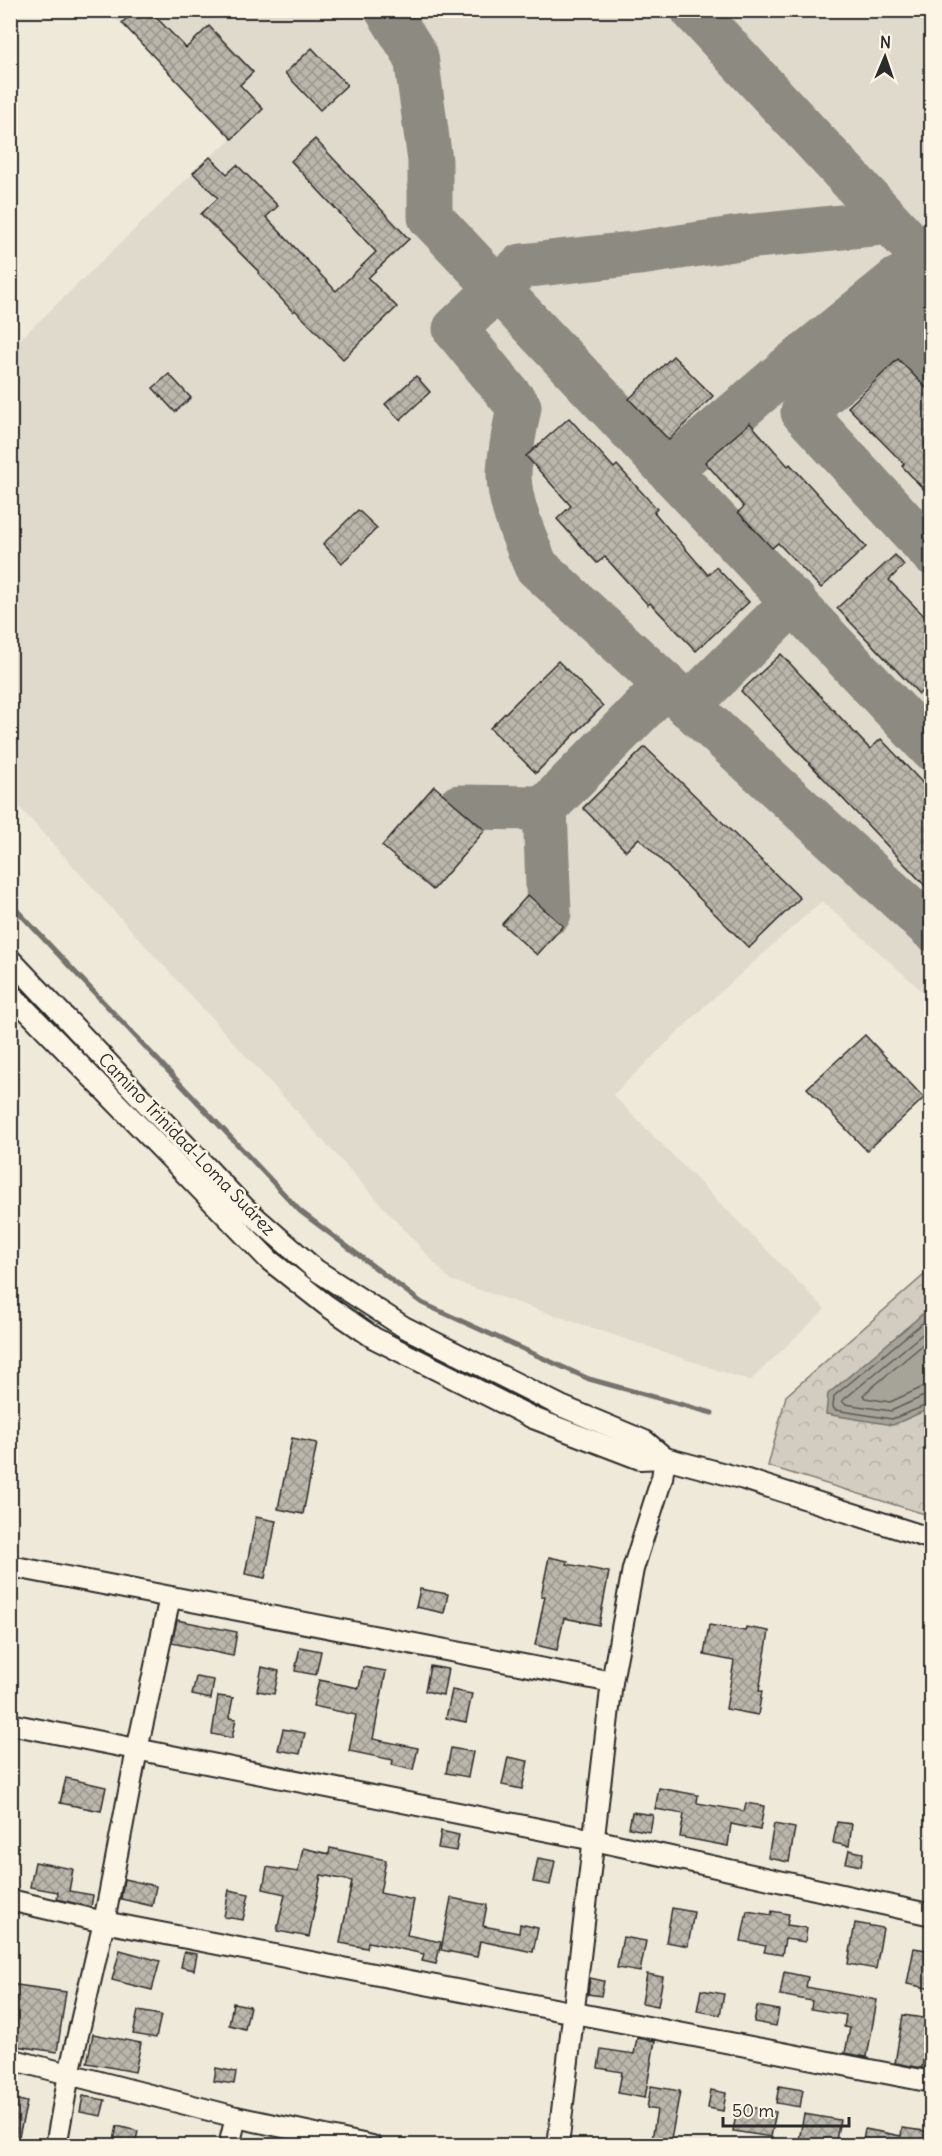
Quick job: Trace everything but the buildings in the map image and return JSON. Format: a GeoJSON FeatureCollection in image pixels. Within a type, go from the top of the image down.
{"type":"FeatureCollection","features":[{"type":"Feature","properties":{"kind":"street","name":"Camino Trinidad-Loma Suárez"},"geometry":{"type":"LineString","coordinates":[[10,959],[245,1208],[316,1270],[404,1327],[561,1406],[645,1441],[666,1458]]}},
{"type":"Feature","properties":{"kind":"street","name":"Camino Trinidad-Loma Suárez"},"geometry":{"type":"LineString","coordinates":[[10,993],[269,1260],[326,1305],[374,1338],[533,1418],[640,1459],[666,1458],[744,1479],[932,1539]]}},
{"type":"Feature","properties":{"kind":"street"},"geometry":{"type":"LineString","coordinates":[[558,2145],[612,1682],[633,1569],[662,1478],[666,1458]]}},
{"type":"Feature","properties":{"kind":"street"},"geometry":{"type":"LineString","coordinates":[[10,1566],[612,1682]]}},
{"type":"Feature","properties":{"kind":"street"},"geometry":{"type":"LineString","coordinates":[[56,2145],[170,1597]]}},
{"type":"Feature","properties":{"kind":"street"},"geometry":{"type":"LineString","coordinates":[[10,1724],[594,1840],[932,1915]]}},
{"type":"Feature","properties":{"kind":"street"},"geometry":{"type":"LineString","coordinates":[[10,1900],[104,1922],[932,2082]]}},
{"type":"Feature","properties":{"kind":"street"},"geometry":{"type":"LineString","coordinates":[[10,2059],[236,2118],[372,2145]]}},
{"type":"Feature","properties":{"kind":"street"},"geometry":{"type":"LineString","coordinates":[[229,2145],[236,2118]]}},
{"type":"Feature","properties":{"kind":"shaded area"},"geometry":{"type":"Polygon","coordinates":[[[99,11],[931,11],[931,999],[822,901],[708,1003],[613,1095],[825,1309],[750,1381],[450,1280],[11,798],[11,348],[210,157],[232,139],[122,23],[99,11]]]}},
{"type":"Feature","properties":{"kind":"green space"},"geometry":{"type":"Polygon","coordinates":[[[931,1269],[931,1516],[768,1466],[786,1396],[931,1269]]]}},
{"type":"Feature","properties":{"kind":"water"},"geometry":{"type":"Polygon","coordinates":[[[924,1313],[931,1313],[931,1408],[893,1425],[826,1414],[828,1394],[924,1313]]]}},
{"type":"Feature","properties":{"kind":"waterway"},"geometry":{"type":"LineString","coordinates":[[10,903],[300,1211],[422,1303],[589,1379],[712,1413]]}},
{"type":"Feature","properties":{"kind":"taxiway"},"geometry":{"type":"LineString","coordinates":[[387,10],[416,56],[430,161],[430,217],[932,749]]}},
{"type":"Feature","properties":{"kind":"taxiway"},"geometry":{"type":"LineString","coordinates":[[693,10],[932,267]]}},
{"type":"Feature","properties":{"kind":"taxiway"},"geometry":{"type":"LineString","coordinates":[[890,222],[746,237],[640,253],[521,266],[455,329],[519,407],[512,441],[510,488],[519,522],[536,566],[932,929]]}},
{"type":"Feature","properties":{"kind":"taxiway"},"geometry":{"type":"LineString","coordinates":[[670,469],[898,279],[930,266]]}},
{"type":"Feature","properties":{"kind":"taxiway"},"geometry":{"type":"LineString","coordinates":[[932,302],[803,412],[932,553]]}},
{"type":"Feature","properties":{"kind":"taxiway"},"geometry":{"type":"LineString","coordinates":[[877,308],[932,365]]}},
{"type":"Feature","properties":{"kind":"taxiway"},"geometry":{"type":"LineString","coordinates":[[688,706],[794,601]]}},
{"type":"Feature","properties":{"kind":"taxiway"},"geometry":{"type":"LineString","coordinates":[[459,807],[545,808],[666,685]]}},
{"type":"Feature","properties":{"kind":"taxiway"},"geometry":{"type":"LineString","coordinates":[[545,808],[549,913]]}}]}
